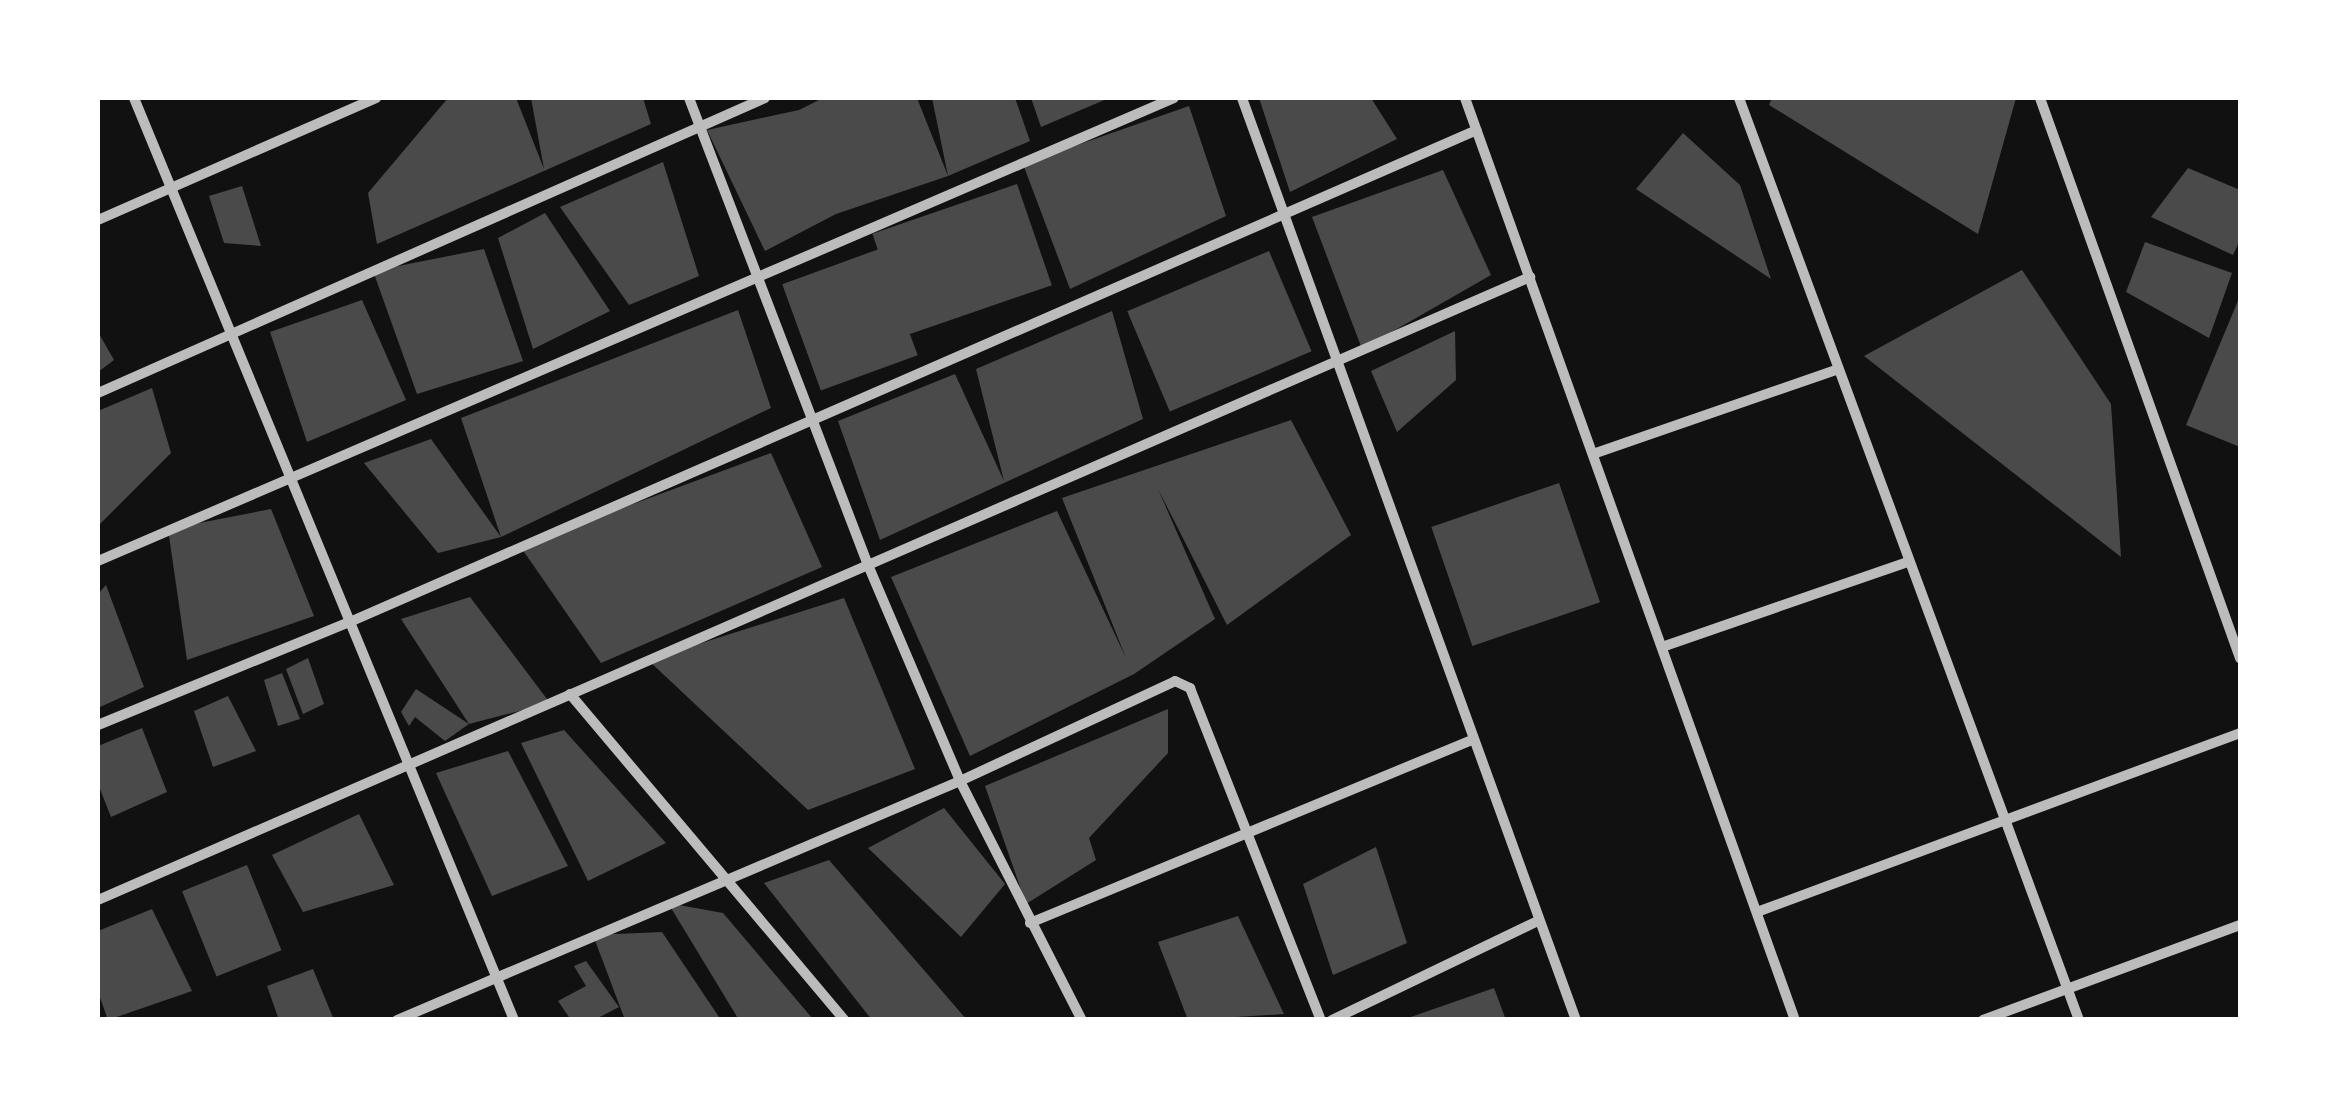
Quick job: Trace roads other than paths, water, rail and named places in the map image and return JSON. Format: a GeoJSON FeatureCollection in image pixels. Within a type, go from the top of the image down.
{"type":"FeatureCollection","features":[{"type":"Feature","properties":{"kind":"street"},"geometry":{"type":"LineString","coordinates":[[134,98],[227,336],[414,763],[514,1020]]}},
{"type":"Feature","properties":{"kind":"street"},"geometry":{"type":"LineString","coordinates":[[98,220],[169,194],[376,98]]}},
{"type":"Feature","properties":{"kind":"street"},"geometry":{"type":"LineString","coordinates":[[690,98],[868,565],[960,782],[1082,1020]]}},
{"type":"Feature","properties":{"kind":"street"},"geometry":{"type":"LineString","coordinates":[[98,393],[765,98]]}},
{"type":"Feature","properties":{"kind":"street"},"geometry":{"type":"LineString","coordinates":[[98,561],[289,476],[759,280],[1174,98]]}},
{"type":"Feature","properties":{"kind":"street"},"geometry":{"type":"LineString","coordinates":[[1242,98],[1576,1020]]}},
{"type":"Feature","properties":{"kind":"street"},"geometry":{"type":"LineString","coordinates":[[1465,98],[1796,1020]]}},
{"type":"Feature","properties":{"kind":"street"},"geometry":{"type":"LineString","coordinates":[[1739,98],[1836,370],[2079,1020]]}},
{"type":"Feature","properties":{"kind":"street"},"geometry":{"type":"LineString","coordinates":[[2040,98],[2240,658]]}},
{"type":"Feature","properties":{"kind":"street"},"geometry":{"type":"LineString","coordinates":[[98,725],[352,621],[813,416],[1476,130]]}},
{"type":"Feature","properties":{"kind":"street"},"geometry":{"type":"LineString","coordinates":[[98,900],[1530,277]]}},
{"type":"Feature","properties":{"kind":"street"},"geometry":{"type":"LineString","coordinates":[[1593,454],[1836,370]]}},
{"type":"Feature","properties":{"kind":"street"},"geometry":{"type":"LineString","coordinates":[[1662,647],[1908,562]]}},
{"type":"Feature","properties":{"kind":"street"},"geometry":{"type":"LineString","coordinates":[[397,1020],[960,782],[1170,682],[1190,688],[1321,1020]]}},
{"type":"Feature","properties":{"kind":"street"},"geometry":{"type":"LineString","coordinates":[[570,694],[731,878],[845,1020]]}},
{"type":"Feature","properties":{"kind":"street"},"geometry":{"type":"LineString","coordinates":[[1757,912],[2240,734]]}},
{"type":"Feature","properties":{"kind":"street"},"geometry":{"type":"LineString","coordinates":[[1030,923],[1472,740]]}},
{"type":"Feature","properties":{"kind":"street"},"geometry":{"type":"LineString","coordinates":[[1332,1020],[1538,922]]}},
{"type":"Feature","properties":{"kind":"street"},"geometry":{"type":"LineString","coordinates":[[1983,1020],[2240,925]]}}]}
